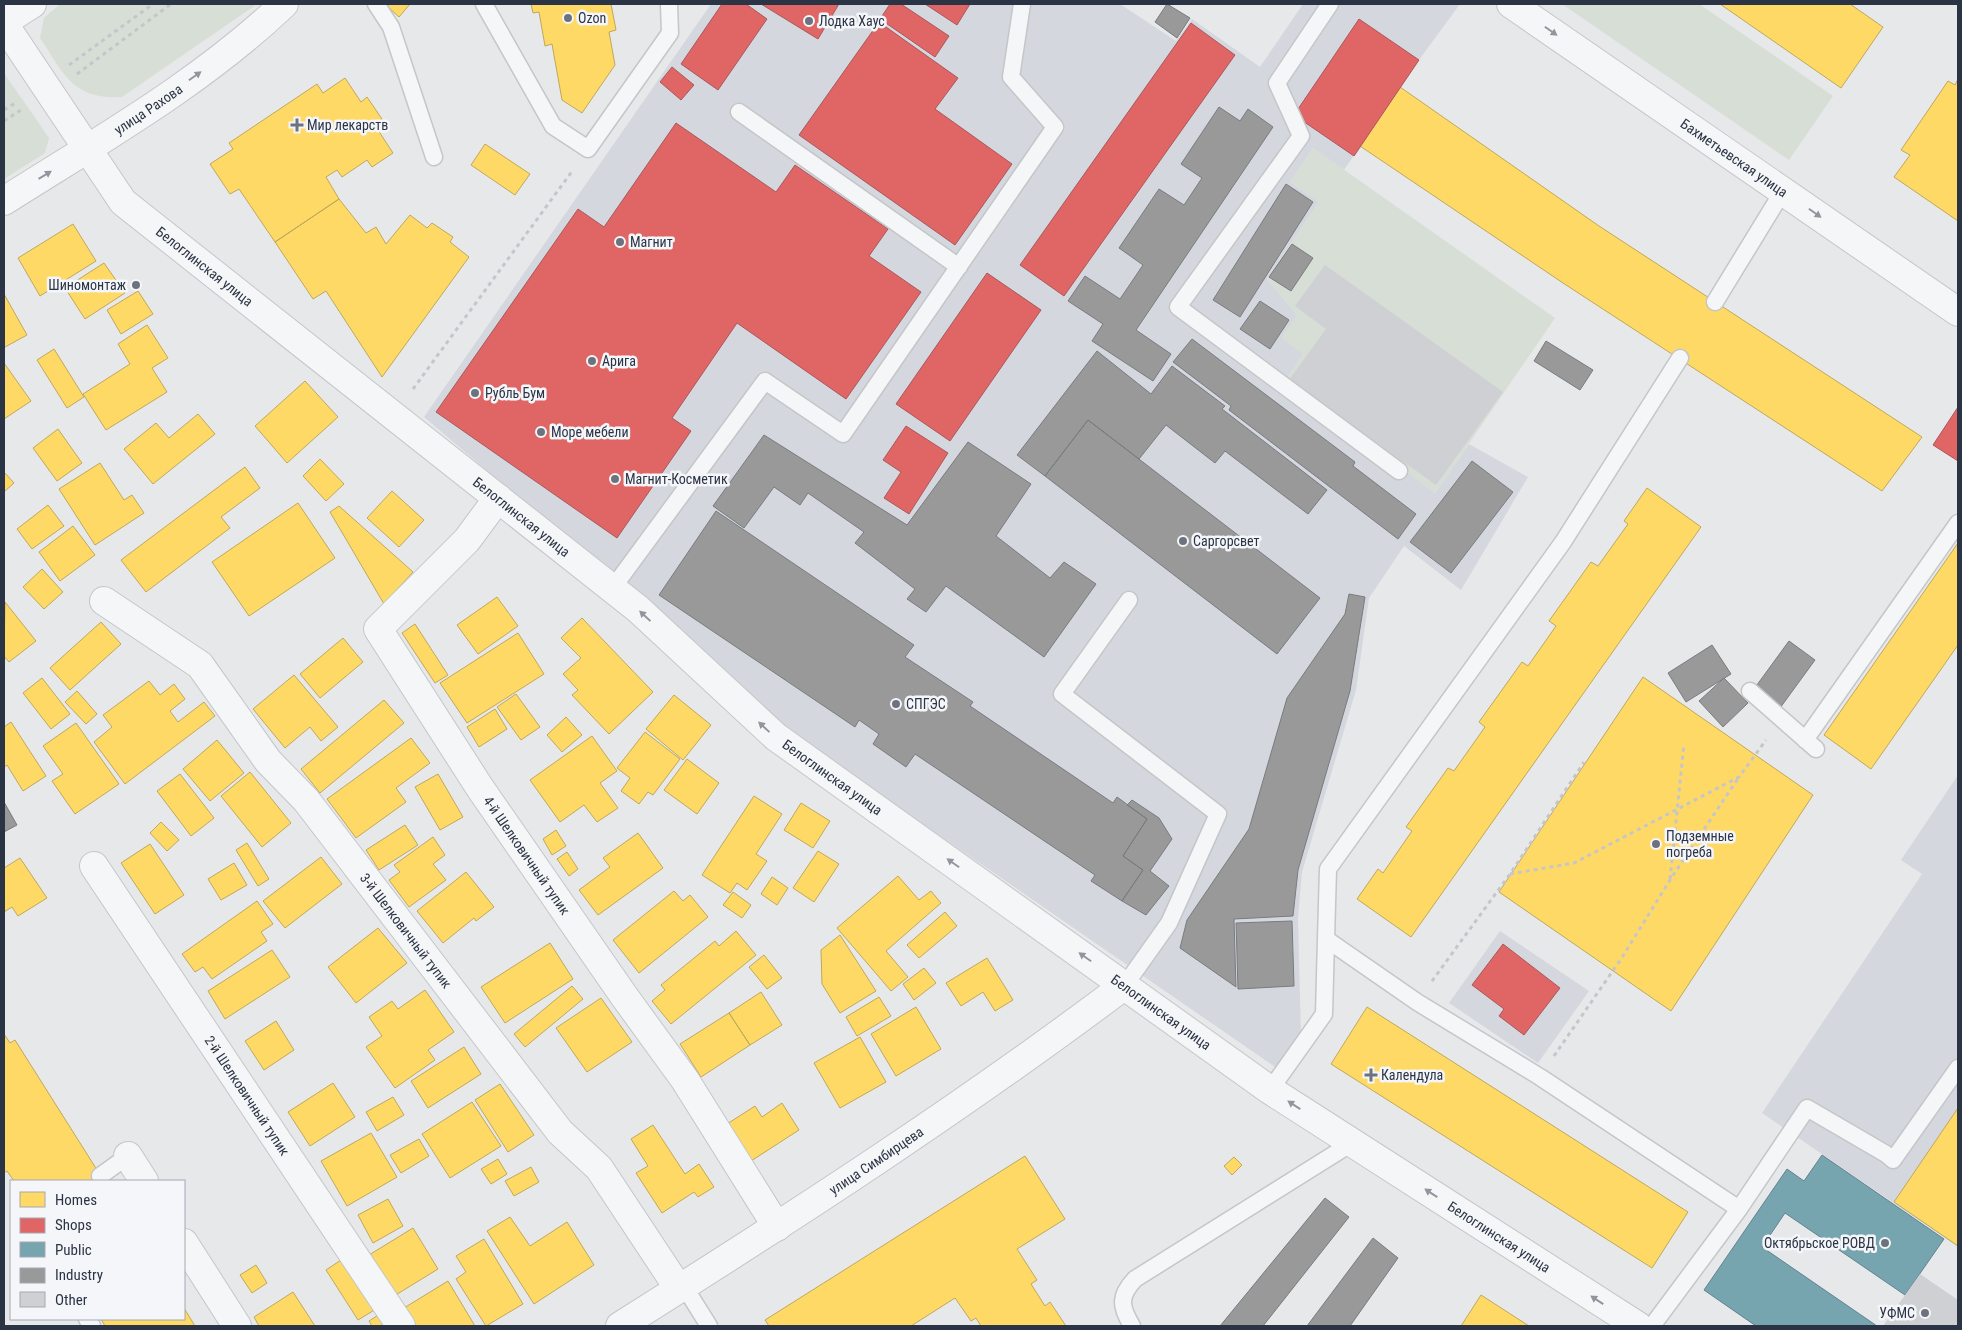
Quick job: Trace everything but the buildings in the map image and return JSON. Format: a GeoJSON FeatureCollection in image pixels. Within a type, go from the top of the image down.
{"type":"FeatureCollection","features":[{"type":"Feature","properties":{"kind":"street"},"geometry":{"type":"LineString","coordinates":[[4,23],[32,4]]}},
{"type":"Feature","properties":{"kind":"street","name":"улица Рахова"},"geometry":{"type":"LineString","coordinates":[[4,201],[88,150],[203,71],[284,4]]}},
{"type":"Feature","properties":{"kind":"street","name":"Бахметьевская улица"},"geometry":{"type":"LineString","coordinates":[[1511,4],[1958,312]]}},
{"type":"Feature","properties":{"kind":"street","name":"Белоглинская улица"},"geometry":{"type":"LineString","coordinates":[[4,23],[123,202],[394,414],[638,609],[776,737],[1270,1090],[1638,1326]]}},
{"type":"Feature","properties":{"kind":"street","name":"4-й Шелковичный тупик"},"geometry":{"type":"LineString","coordinates":[[498,498],[467,540],[378,630],[480,788],[618,988],[685,1080],[777,1227]]}},
{"type":"Feature","properties":{"kind":"street","name":"3-й Шелковичный тупик"},"geometry":{"type":"LineString","coordinates":[[104,601],[200,665],[268,761],[306,800],[560,1132],[599,1168],[682,1287]]}},
{"type":"Feature","properties":{"kind":"street","name":"2-й Шелковичный тупик"},"geometry":{"type":"LineString","coordinates":[[94,866],[401,1326]]}},
{"type":"Feature","properties":{"kind":"street","name":"улица Симбирцева"},"geometry":{"type":"LineString","coordinates":[[620,1326],[777,1227],[1056,1036],[1125,985]]}},
{"type":"Feature","properties":{"kind":"street"},"geometry":{"type":"LineString","coordinates":[[128,1156],[143,1180]]}},
{"type":"Feature","properties":{"kind":"street"},"geometry":{"type":"LineString","coordinates":[[185,1245],[237,1326]]}},
{"type":"Feature","properties":{"kind":"lane"},"geometry":{"type":"LineString","coordinates":[[376,4],[390,28],[434,157]]}},
{"type":"Feature","properties":{"kind":"lane"},"geometry":{"type":"LineString","coordinates":[[484,4],[553,126],[588,149],[670,33],[669,4]]}},
{"type":"Feature","properties":{"kind":"lane"},"geometry":{"type":"LineString","coordinates":[[612,589],[765,381],[843,434],[1055,128],[1011,77],[1022,4]]}},
{"type":"Feature","properties":{"kind":"lane"},"geometry":{"type":"LineString","coordinates":[[1330,4],[1277,83],[1301,136],[1178,307],[1399,471]]}},
{"type":"Feature","properties":{"kind":"lane"},"geometry":{"type":"LineString","coordinates":[[739,112],[959,267]]}},
{"type":"Feature","properties":{"kind":"lane"},"geometry":{"type":"LineString","coordinates":[[1715,302],[1783,191]]}},
{"type":"Feature","properties":{"kind":"lane"},"geometry":{"type":"LineString","coordinates":[[1270,1090],[1324,1014],[1328,868],[1563,542],[1680,358]]}},
{"type":"Feature","properties":{"kind":"lane"},"geometry":{"type":"LineString","coordinates":[[1750,691],[1810,745],[1958,523]]}},
{"type":"Feature","properties":{"kind":"lane"},"geometry":{"type":"LineString","coordinates":[[1125,985],[1169,923],[1218,814],[1062,694],[1129,600]]}},
{"type":"Feature","properties":{"kind":"lane"},"geometry":{"type":"LineString","coordinates":[[1326,939],[1417,1002],[1540,1077],[1739,1209]]}},
{"type":"Feature","properties":{"kind":"lane"},"geometry":{"type":"LineString","coordinates":[[1652,1326],[1739,1209],[1808,1108],[1893,1160],[1958,1068]]}},
{"type":"Feature","properties":{"kind":"lane"},"geometry":{"type":"LineString","coordinates":[[1132,1326],[1127,1318],[1122,1302],[1125,1289],[1136,1279],[1352,1143]]}},
{"type":"Feature","properties":{"kind":"lane"},"geometry":{"type":"LineString","coordinates":[[100,1176],[128,1156]]}},
{"type":"Feature","properties":{"kind":"lane"},"geometry":{"type":"LineString","coordinates":[[682,1287],[709,1326]]}},
{"type":"Feature","properties":{"kind":"path"},"geometry":{"type":"LineString","coordinates":[[46,88],[153,4]]}},
{"type":"Feature","properties":{"kind":"path"},"geometry":{"type":"LineString","coordinates":[[4,110],[46,88],[170,4]]}},
{"type":"Feature","properties":{"kind":"path"},"geometry":{"type":"LineString","coordinates":[[394,414],[588,149]]}},
{"type":"Feature","properties":{"kind":"path"},"geometry":{"type":"LineString","coordinates":[[1540,1077],[1621,959],[1670,880],[1739,777],[1781,718]]}},
{"type":"Feature","properties":{"kind":"path"},"geometry":{"type":"LineString","coordinates":[[1670,880],[1684,744]]}},
{"type":"Feature","properties":{"kind":"path"},"geometry":{"type":"LineString","coordinates":[[1417,1002],[1510,874],[1584,762]]}},
{"type":"Feature","properties":{"kind":"path"},"geometry":{"type":"LineString","coordinates":[[1510,874],[1574,863],[1739,777]]}},
{"type":"Feature","properties":{"kind":"shaded area"},"geometry":{"type":"Polygon","coordinates":[[[60,4],[257,4],[122,97],[105,97],[81,89],[72,82],[56,63],[40,38],[44,18],[60,4]]]}},
{"type":"Feature","properties":{"kind":"shaded area"},"geometry":{"type":"Polygon","coordinates":[[[711,4],[1120,4],[1176,41],[1192,19],[1260,67],[1303,4],[1460,4],[1419,60],[1344,170],[1313,148],[1290,182],[1319,202],[1267,279],[1297,315],[1303,354],[1286,380],[1435,493],[1469,444],[1528,477],[1461,590],[1404,546],[1369,598],[1356,690],[1302,872],[1298,918],[1301,1037],[1278,1069],[784,728],[639,600],[424,417],[711,4]]]}},
{"type":"Feature","properties":{"kind":"shaded area"},"geometry":{"type":"Polygon","coordinates":[[[1562,4],[1699,4],[1833,96],[1789,160],[1562,4]]]}},
{"type":"Feature","properties":{"kind":"shaded area"},"geometry":{"type":"Polygon","coordinates":[[[4,73],[49,138],[45,153],[4,179],[4,73]]]}},
{"type":"Feature","properties":{"kind":"shaded area"},"geometry":{"type":"Polygon","coordinates":[[[1313,148],[1555,318],[1435,493],[1285,380],[1303,354],[1281,338],[1297,315],[1267,279],[1319,202],[1290,182],[1313,148]]]}},
{"type":"Feature","properties":{"kind":"shaded area"},"geometry":{"type":"Polygon","coordinates":[[[1958,775],[1958,1247],[1762,1113],[1922,874],[1901,860],[1958,775]]]}},
{"type":"Feature","properties":{"kind":"shaded area"},"geometry":{"type":"Polygon","coordinates":[[[1500,931],[1589,991],[1538,1063],[1449,1003],[1500,931]]]}},
{"type":"Feature","properties":{"kind":"place","name":"Ozon"},"geometry":{"type":"Point","coordinates":[568,18]}},
{"type":"Feature","properties":{"kind":"place","name":"Лодка Хаус"},"geometry":{"type":"Point","coordinates":[809,21]}},
{"type":"Feature","properties":{"kind":"place","name":"Мир лекарств"},"geometry":{"type":"Point","coordinates":[297,125]}},
{"type":"Feature","properties":{"kind":"place","name":"Магнит"},"geometry":{"type":"Point","coordinates":[620,242]}},
{"type":"Feature","properties":{"kind":"place","name":"Шиномонтаж"},"geometry":{"type":"Point","coordinates":[136,285]}},
{"type":"Feature","properties":{"kind":"place","name":"Арига"},"geometry":{"type":"Point","coordinates":[592,361]}},
{"type":"Feature","properties":{"kind":"place","name":"Рубль Бум"},"geometry":{"type":"Point","coordinates":[475,393]}},
{"type":"Feature","properties":{"kind":"place","name":"Море мебели"},"geometry":{"type":"Point","coordinates":[541,432]}},
{"type":"Feature","properties":{"kind":"place","name":"Магнит-Косметик"},"geometry":{"type":"Point","coordinates":[615,479]}},
{"type":"Feature","properties":{"kind":"place","name":"Саргорсвет"},"geometry":{"type":"Point","coordinates":[1183,541]}},
{"type":"Feature","properties":{"kind":"place","name":"СПГЭС"},"geometry":{"type":"Point","coordinates":[896,704]}},
{"type":"Feature","properties":{"kind":"place","name":"Подземные погреба"},"geometry":{"type":"Point","coordinates":[1656,844]}},
{"type":"Feature","properties":{"kind":"place","name":"Календула"},"geometry":{"type":"Point","coordinates":[1371,1075]}},
{"type":"Feature","properties":{"kind":"place","name":"Октябрьское РОВД"},"geometry":{"type":"Point","coordinates":[1885,1243]}},
{"type":"Feature","properties":{"kind":"place","name":"УФМС"},"geometry":{"type":"Point","coordinates":[1925,1313]}}]}
